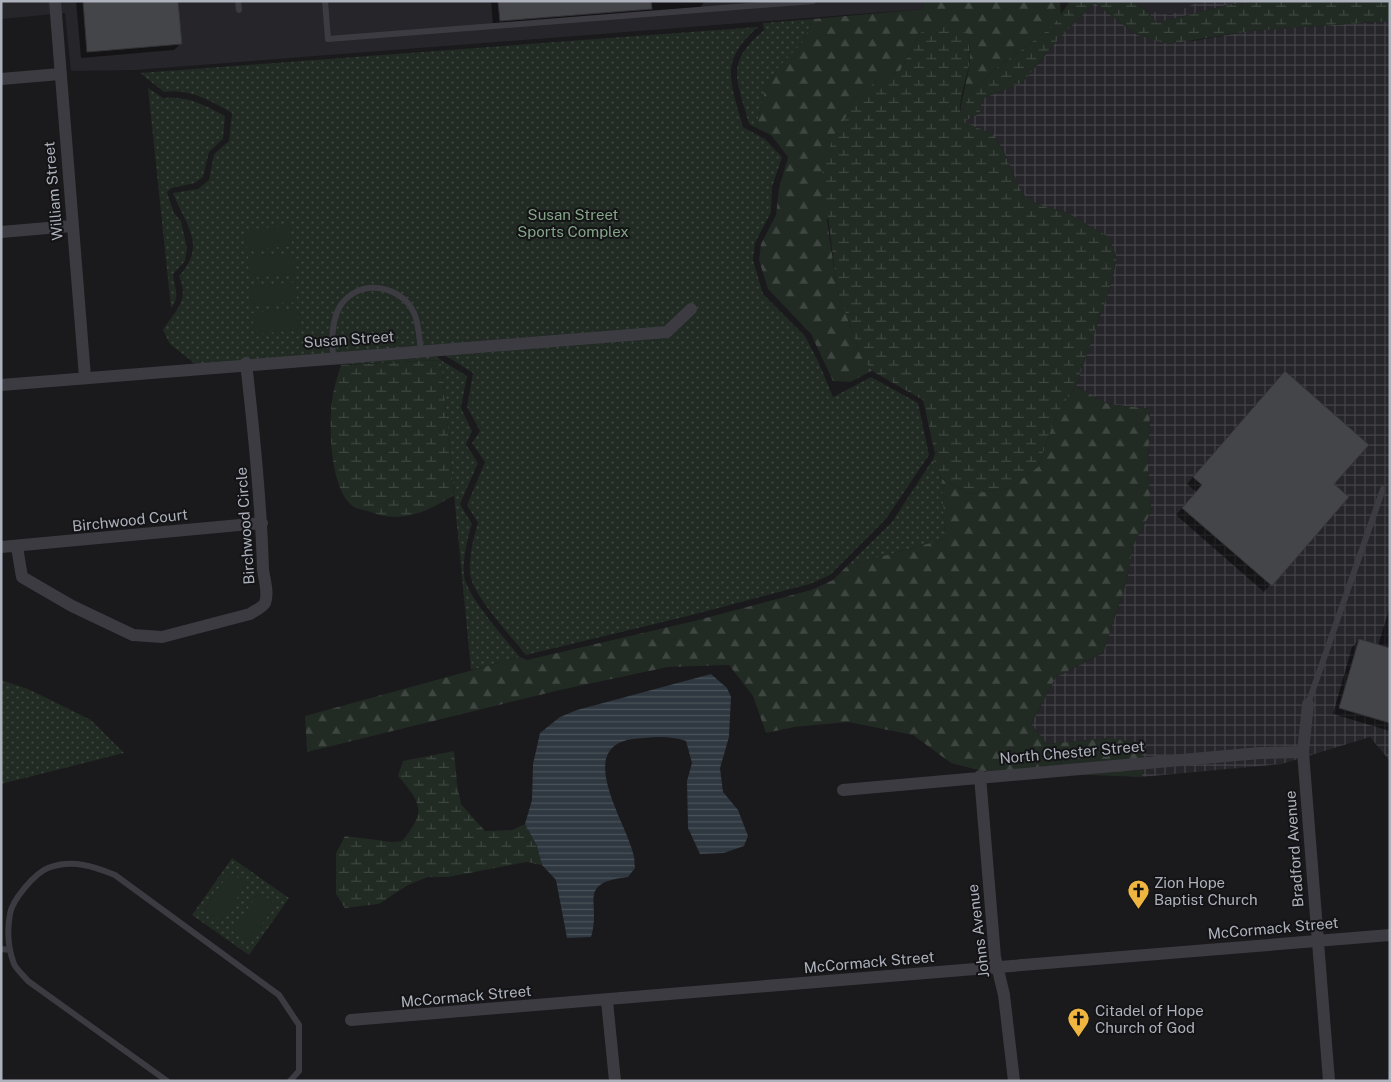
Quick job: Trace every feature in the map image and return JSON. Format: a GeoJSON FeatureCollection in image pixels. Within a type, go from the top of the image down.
{"type":"FeatureCollection","features":[{"type":"Feature","properties":{"kind":"street","name":"William Street"},"geometry":{"type":"LineString","coordinates":[[55,1],[84,377]]}},
{"type":"Feature","properties":{"kind":"street"},"geometry":{"type":"LineString","coordinates":[[1,79],[60,74]]}},
{"type":"Feature","properties":{"kind":"street"},"geometry":{"type":"LineString","coordinates":[[1,232],[71,226]]}},
{"type":"Feature","properties":{"kind":"street","name":"Susan Street"},"geometry":{"type":"LineString","coordinates":[[1,384],[667,332],[691,309]]}},
{"type":"Feature","properties":{"kind":"street","name":"Birchwood Circle"},"geometry":{"type":"LineString","coordinates":[[17,547],[22,577],[72,606],[133,635],[162,637],[250,614],[262,606],[266,602],[266,588],[263,572],[262,523],[246,364]]}},
{"type":"Feature","properties":{"kind":"street","name":"Birchwood Court"},"geometry":{"type":"LineString","coordinates":[[1,547],[262,523]]}},
{"type":"Feature","properties":{"kind":"street","name":"Bradford Avenue"},"geometry":{"type":"LineString","coordinates":[[1308,704],[1303,752],[1329,1081]]}},
{"type":"Feature","properties":{"kind":"street","name":"North Chester Street"},"geometry":{"type":"LineString","coordinates":[[844,790],[980,776],[1260,753],[1303,752]]}},
{"type":"Feature","properties":{"kind":"street","name":"Johns Avenue"},"geometry":{"type":"LineString","coordinates":[[980,776],[995,956],[1004,995],[1014,1081]]}},
{"type":"Feature","properties":{"kind":"street","name":"McCormack Street"},"geometry":{"type":"LineString","coordinates":[[351,1020],[1390,935]]}},
{"type":"Feature","properties":{"kind":"street"},"geometry":{"type":"LineString","coordinates":[[607,1000],[615,1081]]}},
{"type":"Feature","properties":{"kind":"lane"},"geometry":{"type":"LineString","coordinates":[[238,1],[239,10]]}},
{"type":"Feature","properties":{"kind":"lane"},"geometry":{"type":"LineString","coordinates":[[325,1],[328,39],[813,1]]}},
{"type":"Feature","properties":{"kind":"lane"},"geometry":{"type":"LineString","coordinates":[[333,357],[332,333],[340,306],[350,297],[366,288],[384,288],[394,292],[409,305],[418,323],[421,350]]}},
{"type":"Feature","properties":{"kind":"lane"},"geometry":{"type":"LineString","coordinates":[[1308,704],[1383,489]]}},
{"type":"Feature","properties":{"kind":"lane"},"geometry":{"type":"LineString","coordinates":[[166,1081],[28,982],[15,966],[10,950],[10,912],[28,882],[47,868],[69,864],[89,865],[115,875],[279,995],[299,1025],[300,1081]]}},
{"type":"Feature","properties":{"kind":"lane"},"geometry":{"type":"LineString","coordinates":[[1,949],[10,950]]}},
{"type":"Feature","properties":{"kind":"lane"},"geometry":{"type":"LineString","coordinates":[[290,1081],[299,1071]]}},
{"type":"Feature","properties":{"kind":"shaded area"},"geometry":{"type":"Polygon","coordinates":[[[1,1],[922,1],[923,9],[135,70],[71,71],[65,13],[1,19],[1,1]]]}},
{"type":"Feature","properties":{"kind":"shaded area"},"geometry":{"type":"Polygon","coordinates":[[[1132,1],[1200,1],[1170,15],[1146,10],[1132,1]]]}},
{"type":"Feature","properties":{"kind":"shaded area"},"geometry":{"type":"Polygon","coordinates":[[[1200,1],[1271,1],[1227,5],[1157,23],[1146,10],[1170,15],[1200,1]]]}},
{"type":"Feature","properties":{"kind":"shaded area"},"geometry":{"type":"Polygon","coordinates":[[[1095,3],[1137,35],[1193,41],[1250,31],[1390,21],[1390,761],[1370,737],[1282,764],[1141,777],[1146,763],[1111,738],[1047,744],[1031,724],[1056,677],[1103,653],[1127,580],[1133,545],[1151,512],[1148,468],[1150,409],[1108,404],[1076,386],[1109,290],[1117,258],[1086,225],[1066,212],[1045,207],[1027,199],[1020,189],[1003,150],[993,134],[962,122],[980,113],[981,99],[1022,83],[1062,35],[1095,3]]]}},
{"type":"Feature","properties":{"kind":"shaded area"},"geometry":{"type":"Polygon","coordinates":[[[711,674],[727,688],[731,697],[729,737],[720,768],[723,792],[738,810],[748,836],[744,846],[724,853],[700,854],[688,828],[687,781],[692,763],[686,741],[667,737],[653,737],[633,739],[616,745],[607,756],[605,770],[614,805],[634,855],[635,868],[628,877],[601,884],[596,890],[594,896],[594,925],[591,937],[567,938],[556,880],[542,865],[537,846],[525,824],[532,800],[533,764],[540,733],[560,717],[577,710],[711,674]]]}},
{"type":"Feature","properties":{"kind":"green space"},"geometry":{"type":"Polygon","coordinates":[[[922,1],[1060,1],[1061,15],[1052,27],[993,71],[974,89],[960,114],[970,63],[970,45],[920,33],[900,71],[875,81],[827,220],[837,289],[861,356],[872,371],[850,382],[833,381],[811,334],[768,289],[759,260],[761,244],[776,215],[779,188],[788,157],[771,135],[756,128],[765,90],[778,68],[803,42],[813,19],[923,9],[922,1]]]}},
{"type":"Feature","properties":{"kind":"green space"},"geometry":{"type":"Polygon","coordinates":[[[1070,1],[1132,1],[1146,10],[1157,23],[1227,5],[1271,1],[1390,1],[1390,21],[1250,31],[1168,44],[1137,35],[1095,3],[1062,35],[1022,83],[981,99],[980,113],[963,122],[993,134],[1003,150],[1020,189],[1027,199],[1045,207],[1066,212],[1109,237],[1117,258],[1109,290],[1076,386],[1056,415],[1038,467],[1009,488],[971,494],[942,479],[933,459],[935,454],[923,400],[872,371],[861,356],[837,289],[822,168],[837,128],[875,81],[900,71],[920,33],[945,25],[967,33],[970,56],[962,92],[960,113],[974,89],[993,71],[1052,27],[1070,1]]]}},
{"type":"Feature","properties":{"kind":"green space"},"geometry":{"type":"Polygon","coordinates":[[[813,19],[803,42],[778,68],[765,90],[756,128],[749,124],[738,83],[737,73],[743,53],[751,42],[764,30],[763,23],[813,19]]]}},
{"type":"Feature","properties":{"kind":"green space","name":"Susan Street Sports Complex"},"geometry":{"type":"Polygon","coordinates":[[[758,27],[737,51],[731,73],[732,85],[743,127],[765,139],[782,157],[772,187],[771,212],[755,243],[753,260],[763,294],[805,336],[833,397],[871,377],[918,403],[929,455],[886,519],[830,575],[810,584],[526,655],[484,603],[472,582],[470,573],[474,535],[478,523],[467,505],[485,462],[472,443],[480,431],[467,407],[473,373],[435,349],[199,367],[170,344],[163,330],[180,305],[183,292],[179,276],[188,265],[193,244],[188,225],[173,193],[198,189],[209,180],[214,154],[229,141],[232,113],[200,96],[173,91],[164,92],[140,73],[758,27]]]}},
{"type":"Feature","properties":{"kind":"green space"},"geometry":{"type":"Polygon","coordinates":[[[148,88],[163,98],[187,99],[225,116],[223,139],[209,152],[203,177],[195,183],[172,188],[167,192],[174,213],[181,221],[187,248],[185,261],[173,274],[176,300],[171,308],[148,88]]]}},
{"type":"Feature","properties":{"kind":"green space"},"geometry":{"type":"Polygon","coordinates":[[[290,226],[292,246],[247,250],[245,229],[290,226]]]}},
{"type":"Feature","properties":{"kind":"green space"},"geometry":{"type":"Polygon","coordinates":[[[293,254],[294,274],[249,278],[248,257],[293,254]]]}},
{"type":"Feature","properties":{"kind":"green space"},"geometry":{"type":"Polygon","coordinates":[[[295,282],[297,302],[251,306],[250,286],[295,282]]]}},
{"type":"Feature","properties":{"kind":"green space"},"geometry":{"type":"Polygon","coordinates":[[[298,309],[299,330],[254,334],[252,313],[298,309]]]}},
{"type":"Feature","properties":{"kind":"green space"},"geometry":{"type":"Polygon","coordinates":[[[433,355],[467,376],[461,408],[472,431],[466,444],[478,463],[460,504],[472,524],[464,562],[466,583],[478,605],[520,657],[471,670],[441,360],[266,368],[433,355]]]}},
{"type":"Feature","properties":{"kind":"green space"},"geometry":{"type":"Polygon","coordinates":[[[441,360],[454,495],[436,506],[407,516],[386,516],[354,507],[346,499],[339,486],[332,455],[331,406],[341,365],[441,360]]]}},
{"type":"Feature","properties":{"kind":"green space"},"geometry":{"type":"Polygon","coordinates":[[[1076,386],[1108,404],[1150,409],[1148,468],[1151,512],[1133,545],[1127,580],[1103,653],[1056,677],[1031,724],[1047,744],[1111,738],[1136,742],[1146,763],[1141,777],[982,771],[951,763],[913,735],[848,722],[794,727],[766,733],[753,696],[729,665],[668,667],[560,690],[307,752],[305,716],[520,657],[527,660],[694,621],[811,590],[833,580],[847,566],[945,539],[942,479],[971,494],[1009,488],[1038,467],[1056,415],[1076,386]]]}},
{"type":"Feature","properties":{"kind":"green space"},"geometry":{"type":"Polygon","coordinates":[[[933,459],[942,479],[945,539],[847,566],[892,522],[933,459]]]}},
{"type":"Feature","properties":{"kind":"green space"},"geometry":{"type":"Polygon","coordinates":[[[1,680],[28,689],[91,720],[124,753],[1,784],[1,680]]]}},
{"type":"Feature","properties":{"kind":"green space"},"geometry":{"type":"Polygon","coordinates":[[[454,751],[461,804],[485,831],[512,830],[525,824],[537,846],[542,865],[527,862],[448,877],[428,877],[408,885],[379,904],[345,908],[336,894],[336,853],[345,836],[393,842],[402,841],[410,831],[418,814],[418,807],[412,793],[398,776],[403,761],[454,751]]]}},
{"type":"Feature","properties":{"kind":"green space"},"geometry":{"type":"Polygon","coordinates":[[[232,858],[289,898],[249,955],[192,915],[232,858]]]}},
{"type":"Feature","properties":{"kind":"green space"},"geometry":{"type":"Polygon","coordinates":[[[230,872],[247,884],[221,921],[204,909],[230,872]]]}},
{"type":"Feature","properties":{"kind":"green space"},"geometry":{"type":"Polygon","coordinates":[[[259,892],[276,904],[250,942],[233,930],[259,892]]]}},
{"type":"Feature","properties":{"kind":"building"},"geometry":{"type":"Polygon","coordinates":[[[83,1],[178,1],[182,44],[87,52],[83,1]]]}},
{"type":"Feature","properties":{"kind":"building"},"geometry":{"type":"Polygon","coordinates":[[[498,1],[651,1],[652,9],[500,21],[498,1]]]}},
{"type":"Feature","properties":{"kind":"building"},"geometry":{"type":"Polygon","coordinates":[[[1285,371],[1369,445],[1334,484],[1349,497],[1272,586],[1182,508],[1202,485],[1193,477],[1285,371]]]}},
{"type":"Feature","properties":{"kind":"building"},"geometry":{"type":"Polygon","coordinates":[[[1359,639],[1390,648],[1390,723],[1339,708],[1359,639]]]}},
{"type":"Feature","properties":{"kind":"place","name":"Zion Hope Baptist Church"},"geometry":{"type":"Point","coordinates":[1138,910]}},
{"type":"Feature","properties":{"kind":"place","name":"Citadel of Hope Church of God"},"geometry":{"type":"Point","coordinates":[1079,1038]}}]}
